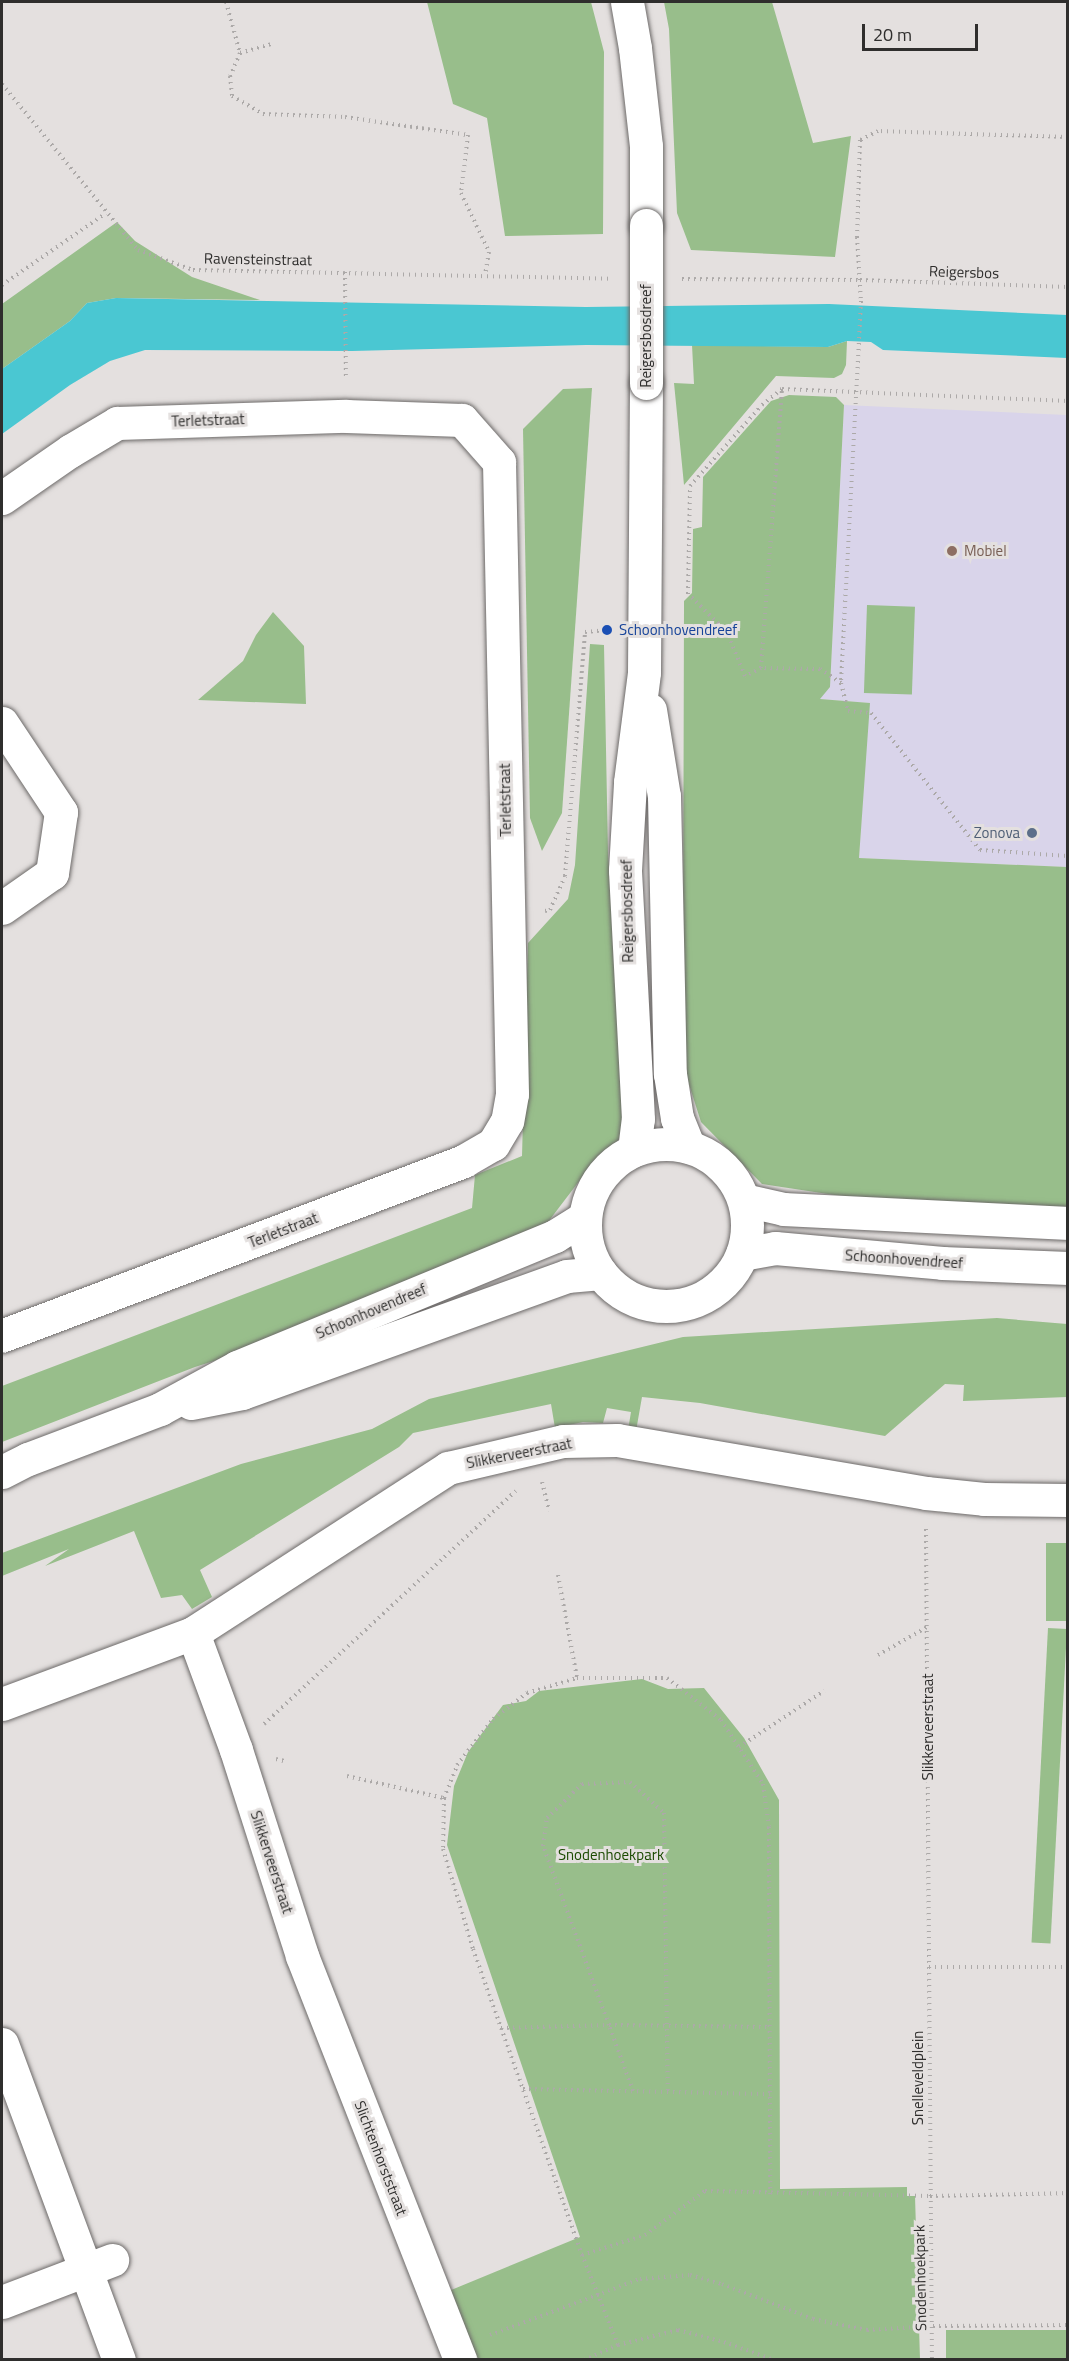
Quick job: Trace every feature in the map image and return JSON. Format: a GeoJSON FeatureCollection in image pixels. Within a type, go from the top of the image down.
{"type":"FeatureCollection","features":[{"type":"Feature","properties":{"kind":"street","name":"Reigersbosdreef"},"geometry":{"type":"LineString","coordinates":[[627,2],[635,48],[646,146],[644,672],[630,782],[625,870],[638,1119],[634,1150]]}},
{"type":"Feature","properties":{"kind":"street","name":"Terletstraat"},"geometry":{"type":"LineString","coordinates":[[2,498],[70,451],[117,423],[346,416],[462,420],[499,462],[512,1094],[507,1121],[493,1144],[464,1161],[2,1336]]}},
{"type":"Feature","properties":{"kind":"street","name":"Reigersbosdreef"},"geometry":{"type":"LineString","coordinates":[[644,672],[664,796],[670,1074],[677,1118],[689,1147]]}},
{"type":"Feature","properties":{"kind":"street"},"geometry":{"type":"LineString","coordinates":[[2,723],[62,812],[52,873],[2,908]]}},
{"type":"Feature","properties":{"kind":"street"},"geometry":{"type":"LineString","coordinates":[[663,1144],[689,1147],[713,1158],[732,1176],[744,1200],[747,1227],[742,1254],[727,1279],[704,1296],[677,1305],[648,1304],[622,1293],[601,1274],[588,1248],[585,1218],[592,1190],[609,1166],[634,1150],[663,1144]]}},
{"type":"Feature","properties":{"kind":"street"},"geometry":{"type":"LineString","coordinates":[[744,1200],[784,1209],[1068,1223]]}},
{"type":"Feature","properties":{"kind":"street","name":"Schoonhovendreef"},"geometry":{"type":"LineString","coordinates":[[10,1466],[160,1409],[237,1367],[555,1236],[585,1218]]}},
{"type":"Feature","properties":{"kind":"street","name":"Schoonhovendreef"},"geometry":{"type":"LineString","coordinates":[[742,1254],[775,1248],[942,1263],[1068,1268]]}},
{"type":"Feature","properties":{"kind":"street","name":"Schoonhovendreef"},"geometry":{"type":"LineString","coordinates":[[160,1409],[242,1393],[567,1276],[601,1274]]}},
{"type":"Feature","properties":{"kind":"street","name":"Slikkerveerstraat"},"geometry":{"type":"LineString","coordinates":[[2,1704],[193,1633],[448,1468],[562,1441],[617,1440],[926,1493],[984,1498],[1068,1500]]}},
{"type":"Feature","properties":{"kind":"street","name":"Slikkerveerstraat"},"geometry":{"type":"LineString","coordinates":[[193,1633],[236,1750],[302,1956]]}},
{"type":"Feature","properties":{"kind":"street","name":"Slichtenhorststraat"},"geometry":{"type":"LineString","coordinates":[[302,1956],[457,2354]]}},
{"type":"Feature","properties":{"kind":"street"},"geometry":{"type":"LineString","coordinates":[[2,2044],[99,2265],[119,2360]]}},
{"type":"Feature","properties":{"kind":"street"},"geometry":{"type":"LineString","coordinates":[[2,2302],[99,2265]]}},
{"type":"Feature","properties":{"kind":"path"},"geometry":{"type":"LineString","coordinates":[[226,2],[240,53],[230,76],[232,96],[263,114],[345,117],[468,135],[461,193],[489,252],[485,275]]}},
{"type":"Feature","properties":{"kind":"path"},"geometry":{"type":"LineString","coordinates":[[240,53],[274,43]]}},
{"type":"Feature","properties":{"kind":"path","name":"Ravensteinstraat"},"geometry":{"type":"LineString","coordinates":[[2,84],[138,250],[193,270],[619,279]]}},
{"type":"Feature","properties":{"kind":"path"},"geometry":{"type":"LineString","coordinates":[[1068,136],[878,131],[860,140],[856,237],[861,301],[841,683],[848,711],[872,713],[980,850],[1068,856]]}},
{"type":"Feature","properties":{"kind":"path"},"geometry":{"type":"LineString","coordinates":[[2,285],[106,213]]}},
{"type":"Feature","properties":{"kind":"path"},"geometry":{"type":"LineString","coordinates":[[345,272],[346,375]]}},
{"type":"Feature","properties":{"kind":"path","name":"Reigersbos"},"geometry":{"type":"LineString","coordinates":[[677,279],[860,280],[1068,287]]}},
{"type":"Feature","properties":{"kind":"path"},"geometry":{"type":"LineString","coordinates":[[761,668],[782,388]]}},
{"type":"Feature","properties":{"kind":"path"},"geometry":{"type":"LineString","coordinates":[[841,683],[820,669],[761,668],[745,676],[727,632],[688,594],[690,486],[762,405],[782,388],[856,394],[1068,401]]}},
{"type":"Feature","properties":{"kind":"path"},"geometry":{"type":"LineString","coordinates":[[508,919],[550,910],[565,876],[585,632],[608,632],[608,620]]}},
{"type":"Feature","properties":{"kind":"path"},"geometry":{"type":"LineString","coordinates":[[236,1750],[521,1486]]}},
{"type":"Feature","properties":{"kind":"path","name":"Slikkerveerstraat"},"geometry":{"type":"LineString","coordinates":[[926,1493],[930,1960]]}},
{"type":"Feature","properties":{"kind":"path"},"geometry":{"type":"LineString","coordinates":[[558,1575],[577,1678]]}},
{"type":"Feature","properties":{"kind":"path"},"geometry":{"type":"LineString","coordinates":[[878,1655],[927,1626]]}},
{"type":"Feature","properties":{"kind":"path"},"geometry":{"type":"LineString","coordinates":[[618,2345],[582,2255],[473,1949],[443,1849],[444,1798],[457,1765],[493,1719],[527,1693],[577,1678],[667,1678],[721,1720],[763,1784],[769,1827],[770,2194]]}},
{"type":"Feature","properties":{"kind":"path"},"geometry":{"type":"LineString","coordinates":[[739,1747],[824,1691]]}},
{"type":"Feature","properties":{"kind":"path"},"geometry":{"type":"LineString","coordinates":[[236,1750],[285,1761]]}},
{"type":"Feature","properties":{"kind":"path"},"geometry":{"type":"LineString","coordinates":[[347,1776],[444,1798]]}},
{"type":"Feature","properties":{"kind":"path"},"geometry":{"type":"LineString","coordinates":[[633,2091],[543,1846],[547,1818],[582,1784],[630,1782],[664,1812],[668,2092]]}},
{"type":"Feature","properties":{"kind":"path","name":"Snelleveldplein"},"geometry":{"type":"LineString","coordinates":[[930,1960],[930,2196]]}},
{"type":"Feature","properties":{"kind":"path"},"geometry":{"type":"LineString","coordinates":[[930,1967],[1068,1967]]}},
{"type":"Feature","properties":{"kind":"path"},"geometry":{"type":"LineString","coordinates":[[501,2028],[609,2025],[770,2027]]}},
{"type":"Feature","properties":{"kind":"path"},"geometry":{"type":"LineString","coordinates":[[523,2089],[770,2094]]}},
{"type":"Feature","properties":{"kind":"path"},"geometry":{"type":"LineString","coordinates":[[582,2255],[645,2235],[705,2191],[930,2196],[1068,2193]]}},
{"type":"Feature","properties":{"kind":"path","name":"Snodenhoekpark"},"geometry":{"type":"LineString","coordinates":[[930,2196],[932,2360]]}},
{"type":"Feature","properties":{"kind":"path"},"geometry":{"type":"LineString","coordinates":[[457,2354],[640,2279],[690,2276],[722,2284],[813,2319],[867,2330],[933,2326],[1068,2325]]}},
{"type":"Feature","properties":{"kind":"path"},"geometry":{"type":"LineString","coordinates":[[584,2360],[618,2345],[678,2330],[724,2342],[774,2360]]}},
{"type":"Feature","properties":{"kind":"shaded area","name":"Mobiel"},"geometry":{"type":"Polygon","coordinates":[[[844,405],[1067,415],[1067,867],[859,858],[869,703],[819,699],[830,687],[844,405]]]}},
{"type":"Feature","properties":{"kind":"green space"},"geometry":{"type":"Polygon","coordinates":[[[427,2],[591,2],[604,52],[603,234],[505,236],[487,118],[453,104],[427,2]]]}},
{"type":"Feature","properties":{"kind":"green space"},"geometry":{"type":"Polygon","coordinates":[[[664,2],[772,2],[813,143],[851,136],[835,257],[691,250],[677,213],[669,29],[664,2]]]}},
{"type":"Feature","properties":{"kind":"green space"},"geometry":{"type":"Polygon","coordinates":[[[117,222],[135,241],[192,277],[260,300],[116,298],[87,303],[70,321],[2,369],[2,304],[117,222]]]}},
{"type":"Feature","properties":{"kind":"green space"},"geometry":{"type":"Polygon","coordinates":[[[847,341],[846,365],[842,374],[834,378],[776,376],[684,485],[674,383],[694,384],[692,345],[828,347],[847,341]]]}},
{"type":"Feature","properties":{"kind":"green space"},"geometry":{"type":"Polygon","coordinates":[[[592,388],[562,813],[542,851],[530,818],[523,429],[563,389],[592,388]]]}},
{"type":"Feature","properties":{"kind":"green space"},"geometry":{"type":"Polygon","coordinates":[[[789,395],[836,397],[844,405],[830,687],[820,699],[870,703],[859,858],[1067,867],[1067,1214],[907,1206],[762,1184],[701,1122],[686,1075],[683,974],[684,601],[692,593],[693,529],[702,527],[703,477],[771,401],[789,395]]]}},
{"type":"Feature","properties":{"kind":"green space"},"geometry":{"type":"Polygon","coordinates":[[[867,605],[915,607],[912,695],[864,693],[867,605]]]}},
{"type":"Feature","properties":{"kind":"green space"},"geometry":{"type":"Polygon","coordinates":[[[273,612],[304,646],[306,704],[198,700],[243,661],[256,635],[273,612]]]}},
{"type":"Feature","properties":{"kind":"green space"},"geometry":{"type":"Polygon","coordinates":[[[590,644],[604,645],[608,853],[629,1129],[580,1180],[548,1222],[254,1348],[195,1367],[2,1442],[2,1386],[472,1208],[475,1175],[522,1156],[528,943],[568,899],[575,865],[590,644]]]}},
{"type":"Feature","properties":{"kind":"green space"},"geometry":{"type":"Polygon","coordinates":[[[997,1318],[1067,1324],[1067,1397],[963,1401],[964,1385],[945,1384],[885,1436],[700,1403],[642,1397],[636,1431],[628,1430],[631,1412],[607,1408],[603,1423],[583,1422],[555,1428],[551,1404],[413,1433],[399,1447],[200,1570],[212,1597],[192,1609],[182,1595],[161,1598],[134,1531],[45,1566],[69,1549],[2,1576],[2,1553],[241,1464],[372,1429],[429,1399],[683,1337],[997,1318]]]}},
{"type":"Feature","properties":{"kind":"green space"},"geometry":{"type":"Polygon","coordinates":[[[1046,1543],[1067,1543],[1067,1621],[1046,1621],[1046,1543]]]}},
{"type":"Feature","properties":{"kind":"green space"},"geometry":{"type":"Polygon","coordinates":[[[1048,1628],[1067,1629],[1050,1944],[1032,1943],[1048,1628]]]}},
{"type":"Feature","properties":{"kind":"green space","name":"Snodenhoekpark"},"geometry":{"type":"Polygon","coordinates":[[[642,1679],[668,1689],[704,1688],[744,1738],[779,1800],[780,2189],[907,2187],[907,2196],[915,2196],[920,2359],[467,2359],[439,2295],[580,2237],[447,1845],[454,1786],[468,1752],[503,1705],[526,1701],[539,1691],[642,1679]]]}},
{"type":"Feature","properties":{"kind":"green space"},"geometry":{"type":"Polygon","coordinates":[[[946,2330],[1067,2330],[1067,2359],[946,2359],[946,2330]]]}},
{"type":"Feature","properties":{"kind":"water"},"geometry":{"type":"Polygon","coordinates":[[[116,298],[586,307],[829,304],[1067,315],[1067,358],[883,350],[871,342],[847,341],[828,347],[586,345],[352,351],[145,350],[110,361],[70,385],[2,434],[2,369],[70,321],[87,303],[116,298]]]}},
{"type":"Feature","properties":{"kind":"place","name":"Mobiel"},"geometry":{"type":"Point","coordinates":[952,551]}},
{"type":"Feature","properties":{"kind":"place","name":"Schoonhovendreef"},"geometry":{"type":"Point","coordinates":[607,630]}},
{"type":"Feature","properties":{"kind":"place","name":"Zonova"},"geometry":{"type":"Point","coordinates":[1032,833]}}]}
